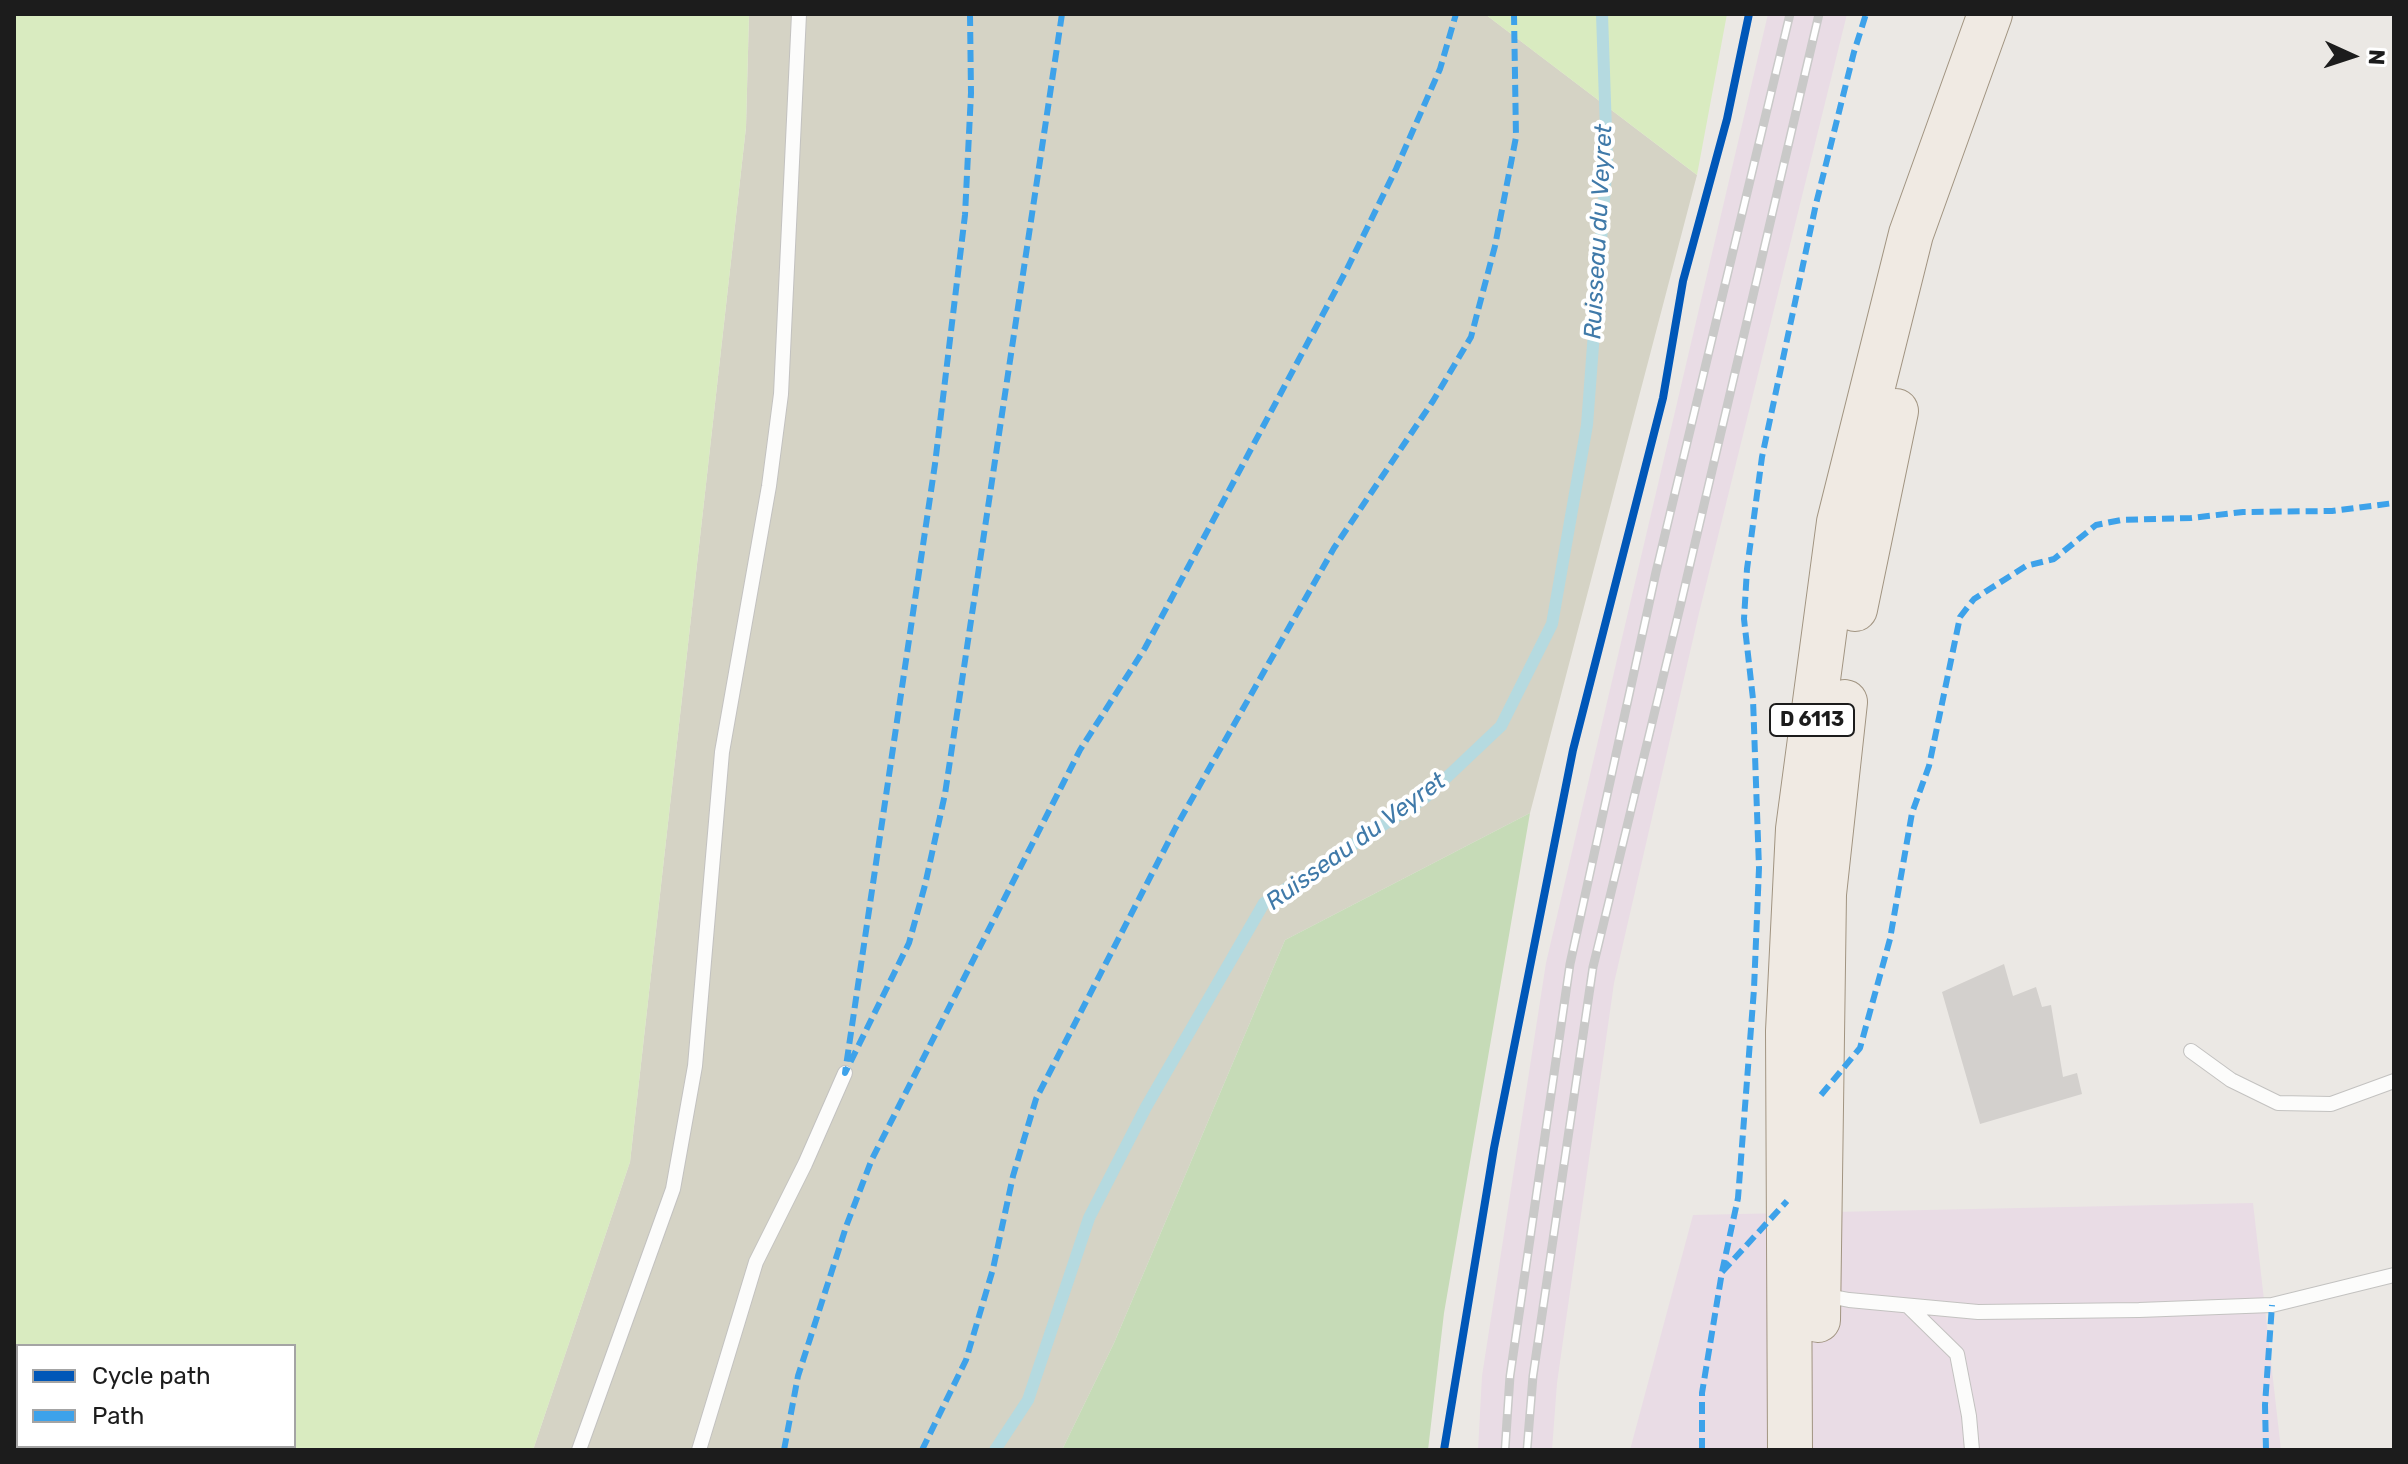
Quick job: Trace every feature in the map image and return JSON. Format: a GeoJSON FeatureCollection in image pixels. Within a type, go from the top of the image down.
{"type":"FeatureCollection","features":[{"type":"Feature","properties":{"kind":"main road","name":"D 6113"},"geometry":{"type":"LineString","coordinates":[[1797,1449],[1788,1031],[1798,829],[1839,522],[1911,234],[1990,14]]}},
{"type":"Feature","properties":{"kind":"main road","name":"D 6113"},"geometry":{"type":"LineString","coordinates":[[1797,1449],[1818,1294],[1824,894],[1857,593],[1922,294],[2020,14]]}},
{"type":"Feature","properties":{"kind":"lane"},"geometry":{"type":"LineString","coordinates":[[579,1450],[673,1189],[695,1066],[722,752],[769,486],[781,394],[799,14]]}},
{"type":"Feature","properties":{"kind":"lane"},"geometry":{"type":"LineString","coordinates":[[2191,1051],[2231,1080],[2278,1103],[2331,1104],[2394,1081]]}},
{"type":"Feature","properties":{"kind":"lane"},"geometry":{"type":"LineString","coordinates":[[699,1450],[756,1262],[805,1164],[845,1073]]}},
{"type":"Feature","properties":{"kind":"lane"},"geometry":{"type":"LineString","coordinates":[[1818,1294],[1849,1300],[1978,1312],[2139,1310],[2272,1305],[2394,1275]]}},
{"type":"Feature","properties":{"kind":"lane"},"geometry":{"type":"LineString","coordinates":[[1908,1306],[1957,1354],[1972,1450]]}},
{"type":"Feature","properties":{"kind":"shaded area"},"geometry":{"type":"Polygon","coordinates":[[[749,14],[1485,14],[1697,175],[1530,813],[1285,940],[1114,1343],[1062,1450],[533,1450],[630,1162],[746,127],[749,14]]]}},
{"type":"Feature","properties":{"kind":"shaded area"},"geometry":{"type":"Polygon","coordinates":[[[1768,14],[1847,14],[1699,613],[1614,983],[1557,1383],[1552,1450],[1478,1450],[1482,1376],[1546,963],[1768,14]]]}},
{"type":"Feature","properties":{"kind":"shaded area"},"geometry":{"type":"Polygon","coordinates":[[[2253,1203],[2281,1450],[1630,1450],[1693,1215],[2253,1203]]]}},
{"type":"Feature","properties":{"kind":"green space"},"geometry":{"type":"Polygon","coordinates":[[[14,14],[749,14],[746,127],[630,1162],[533,1450],[14,1450],[14,14]]]}},
{"type":"Feature","properties":{"kind":"green space"},"geometry":{"type":"Polygon","coordinates":[[[1485,14],[1727,14],[1697,175],[1494,21],[1485,14]]]}},
{"type":"Feature","properties":{"kind":"green space"},"geometry":{"type":"Polygon","coordinates":[[[1530,813],[1444,1313],[1428,1450],[1062,1450],[1114,1343],[1285,940],[1530,813]]]}},
{"type":"Feature","properties":{"kind":"building"},"geometry":{"type":"Polygon","coordinates":[[[2004,964],[2013,996],[2036,987],[2042,1007],[2051,1005],[2063,1077],[2077,1073],[2082,1094],[1980,1124],[1942,992],[2004,964]]]}},
{"type":"Feature","properties":{"kind":"waterway","name":"Ruisseau du Veyret"},"geometry":{"type":"LineString","coordinates":[[995,1450],[1028,1400],[1089,1218],[1146,1107],[1264,903],[1426,797],[1501,726],[1552,624],[1587,425],[1607,160],[1602,14]]}},
{"type":"Feature","properties":{"kind":"railway"},"geometry":{"type":"LineString","coordinates":[[1505,1450],[1510,1376],[1570,964],[1656,572],[1790,14]]}},
{"type":"Feature","properties":{"kind":"railway"},"geometry":{"type":"LineString","coordinates":[[1527,1450],[1533,1376],[1593,967],[1819,14]]}},
{"type":"Feature","properties":{"kind":"marked path"},"geometry":{"type":"LineString","coordinates":[[970,14],[971,93],[965,215],[935,464],[845,1073],[909,943],[945,794],[1062,14]]}},
{"type":"Feature","properties":{"kind":"marked path"},"geometry":{"type":"LineString","coordinates":[[784,1450],[798,1376],[847,1224],[872,1159],[1080,750],[1145,648],[1347,269],[1440,69],[1456,14]]}},
{"type":"Feature","properties":{"kind":"marked path"},"geometry":{"type":"LineString","coordinates":[[922,1450],[966,1360],[993,1269],[1013,1176],[1036,1099],[1176,827],[1334,548],[1433,401],[1471,337],[1495,246],[1516,137],[1514,14]]}},
{"type":"Feature","properties":{"kind":"marked path"},"geometry":{"type":"LineString","coordinates":[[1702,1450],[1702,1393],[1738,1198],[1754,989],[1759,868],[1753,699],[1744,619],[1747,569],[1762,457],[1816,204],[1866,14]]}},
{"type":"Feature","properties":{"kind":"marked path"},"geometry":{"type":"LineString","coordinates":[[1821,1095],[1860,1048],[1890,939],[1912,813],[1929,766],[1960,617],[1974,599],[2026,566],[2054,559],[2096,525],[2121,520],[2191,518],[2243,512],[2332,511],[2394,503]]}},
{"type":"Feature","properties":{"kind":"marked path"},"geometry":{"type":"LineString","coordinates":[[1722,1272],[1787,1201]]}},
{"type":"Feature","properties":{"kind":"marked path"},"geometry":{"type":"LineString","coordinates":[[2266,1450],[2265,1405],[2272,1305]]}},
{"type":"Feature","properties":{"kind":"cycle path"},"geometry":{"type":"LineString","coordinates":[[1444,1450],[1494,1148],[1573,750],[1663,398],[1683,281],[1727,119],[1749,14]]}}]}
